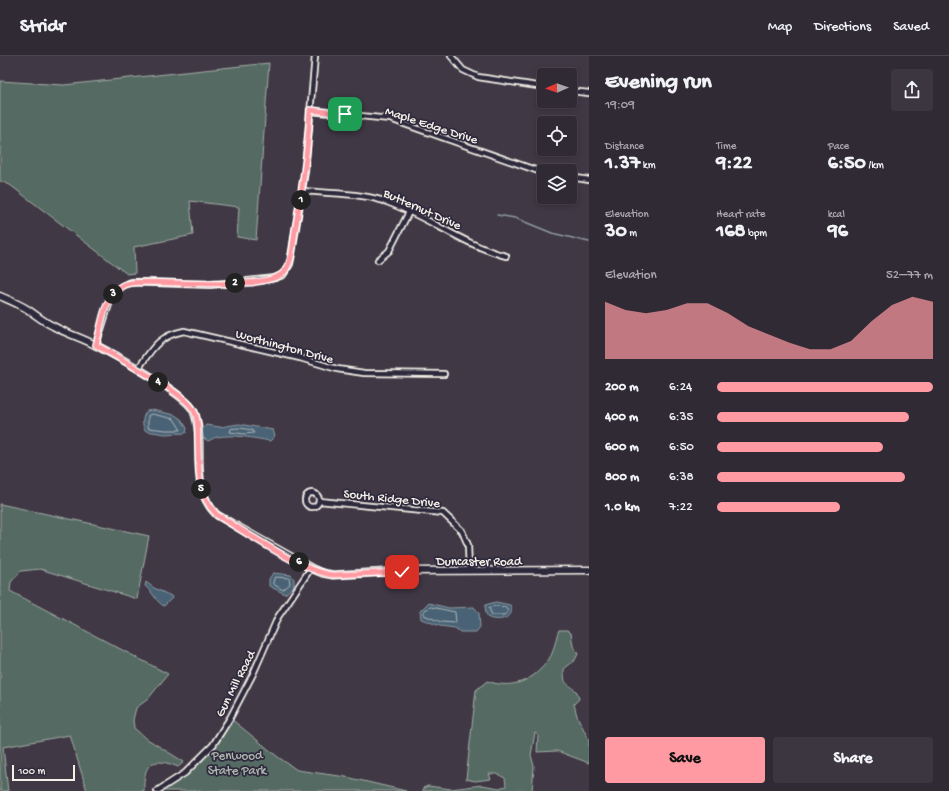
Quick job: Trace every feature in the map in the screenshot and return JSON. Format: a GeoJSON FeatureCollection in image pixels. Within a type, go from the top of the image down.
{"type":"FeatureCollection","features":[{"type":"Feature","properties":{"kind":"street"},"geometry":{"type":"LineString","coordinates":[[96,345],[110,300],[116,290],[128,283],[210,285],[266,280],[276,278],[283,274],[290,264],[302,191],[315,56]]}},
{"type":"Feature","properties":{"kind":"street"},"geometry":{"type":"LineString","coordinates":[[451,56],[463,70],[478,77],[537,86]]}},
{"type":"Feature","properties":{"kind":"street"},"geometry":{"type":"LineString","coordinates":[[577,92],[589,93]]}},
{"type":"Feature","properties":{"kind":"street","name":"Maple Edge Drive"},"geometry":{"type":"LineString","coordinates":[[310,110],[390,119],[537,171]]}},
{"type":"Feature","properties":{"kind":"street"},"geometry":{"type":"LineString","coordinates":[[577,178],[589,180]]}},
{"type":"Feature","properties":{"kind":"street","name":"Butternut Drive"},"geometry":{"type":"LineString","coordinates":[[302,191],[377,199],[409,212],[473,243],[506,256]]}},
{"type":"Feature","properties":{"kind":"street"},"geometry":{"type":"LineString","coordinates":[[378,260],[389,251],[409,212]]}},
{"type":"Feature","properties":{"kind":"street","name":"Duncaster Road"},"geometry":{"type":"LineString","coordinates":[[0,296],[28,309],[51,326],[96,345],[138,369],[187,401],[193,409],[198,421],[200,485],[209,508],[217,515],[311,568],[322,573],[333,575],[469,571],[589,570]]}},
{"type":"Feature","properties":{"kind":"street","name":"Worthington Drive"},"geometry":{"type":"LineString","coordinates":[[138,369],[156,343],[172,334],[184,331],[300,358],[337,369],[364,373],[444,374]]}},
{"type":"Feature","properties":{"kind":"street","name":"South Ridge Drive"},"geometry":{"type":"LineString","coordinates":[[319,501],[443,512],[462,530],[468,545],[469,571]]}},
{"type":"Feature","properties":{"kind":"street","name":"Gun Mill Road"},"geometry":{"type":"LineString","coordinates":[[157,791],[185,773],[213,745],[230,718],[278,617],[311,568]]}},
{"type":"Feature","properties":{"kind":"green space"},"geometry":{"type":"Polygon","coordinates":[[[269,63],[256,240],[237,237],[239,207],[190,201],[193,235],[134,247],[135,273],[127,274],[10,185],[0,181],[0,81],[64,85],[269,63]]]}},
{"type":"Feature","properties":{"kind":"green space"},"geometry":{"type":"Polygon","coordinates":[[[0,504],[149,536],[137,599],[40,569],[21,571],[11,582],[10,591],[168,674],[148,699],[136,708],[133,720],[134,728],[144,737],[184,762],[178,767],[162,762],[151,764],[147,768],[145,774],[144,791],[87,791],[70,735],[3,747],[8,791],[0,791],[0,504]]]}},
{"type":"Feature","properties":{"kind":"green space"},"geometry":{"type":"Polygon","coordinates":[[[559,630],[567,630],[571,633],[573,646],[578,654],[575,660],[564,669],[564,675],[565,682],[577,692],[579,699],[574,704],[577,716],[589,740],[589,763],[557,751],[537,752],[538,735],[535,733],[531,755],[534,766],[532,791],[423,791],[423,788],[428,786],[451,789],[482,785],[499,788],[506,786],[505,778],[497,774],[489,774],[491,779],[475,781],[466,779],[476,690],[487,681],[496,684],[514,684],[522,682],[536,673],[543,667],[551,656],[559,630]]]}},
{"type":"Feature","properties":{"kind":"green space","name":"Penwood State Park"},"geometry":{"type":"Polygon","coordinates":[[[230,718],[278,757],[297,770],[346,777],[406,791],[157,791],[200,759],[230,718]]]}},
{"type":"Feature","properties":{"kind":"water"},"geometry":{"type":"Polygon","coordinates":[[[152,410],[175,415],[181,419],[187,428],[186,433],[165,434],[146,431],[143,426],[143,418],[147,411],[152,410]]]}},
{"type":"Feature","properties":{"kind":"water"},"geometry":{"type":"Polygon","coordinates":[[[239,424],[273,430],[275,436],[270,441],[230,436],[217,437],[208,441],[202,437],[202,430],[206,425],[220,427],[239,424]]]}},
{"type":"Feature","properties":{"kind":"water"},"geometry":{"type":"Polygon","coordinates":[[[273,573],[291,575],[294,579],[294,586],[285,594],[269,586],[269,579],[273,573]]]}},
{"type":"Feature","properties":{"kind":"water"},"geometry":{"type":"Polygon","coordinates":[[[146,582],[172,598],[164,606],[145,586],[146,582]]]}},
{"type":"Feature","properties":{"kind":"water"},"geometry":{"type":"Polygon","coordinates":[[[496,602],[510,605],[512,609],[509,616],[502,619],[489,618],[486,614],[485,605],[496,602]]]}},
{"type":"Feature","properties":{"kind":"water"},"geometry":{"type":"Polygon","coordinates":[[[428,603],[449,608],[474,607],[479,613],[480,627],[476,632],[460,632],[455,628],[440,626],[421,619],[420,611],[428,603]]]}},
{"type":"Feature","properties":{"kind":"waterway"},"geometry":{"type":"LineString","coordinates":[[497,215],[515,218],[552,233],[589,242]]}},
{"type":"Feature","properties":{"kind":"route"},"geometry":{"type":"LineString","coordinates":[[345,114],[310,110],[308,146],[290,264],[283,274],[276,278],[266,280],[210,285],[128,283],[116,290],[112,295],[96,345],[138,369],[187,401],[193,409],[198,421],[200,485],[203,497],[209,508],[217,515],[278,551],[322,573],[333,575],[402,572]]}}]}
